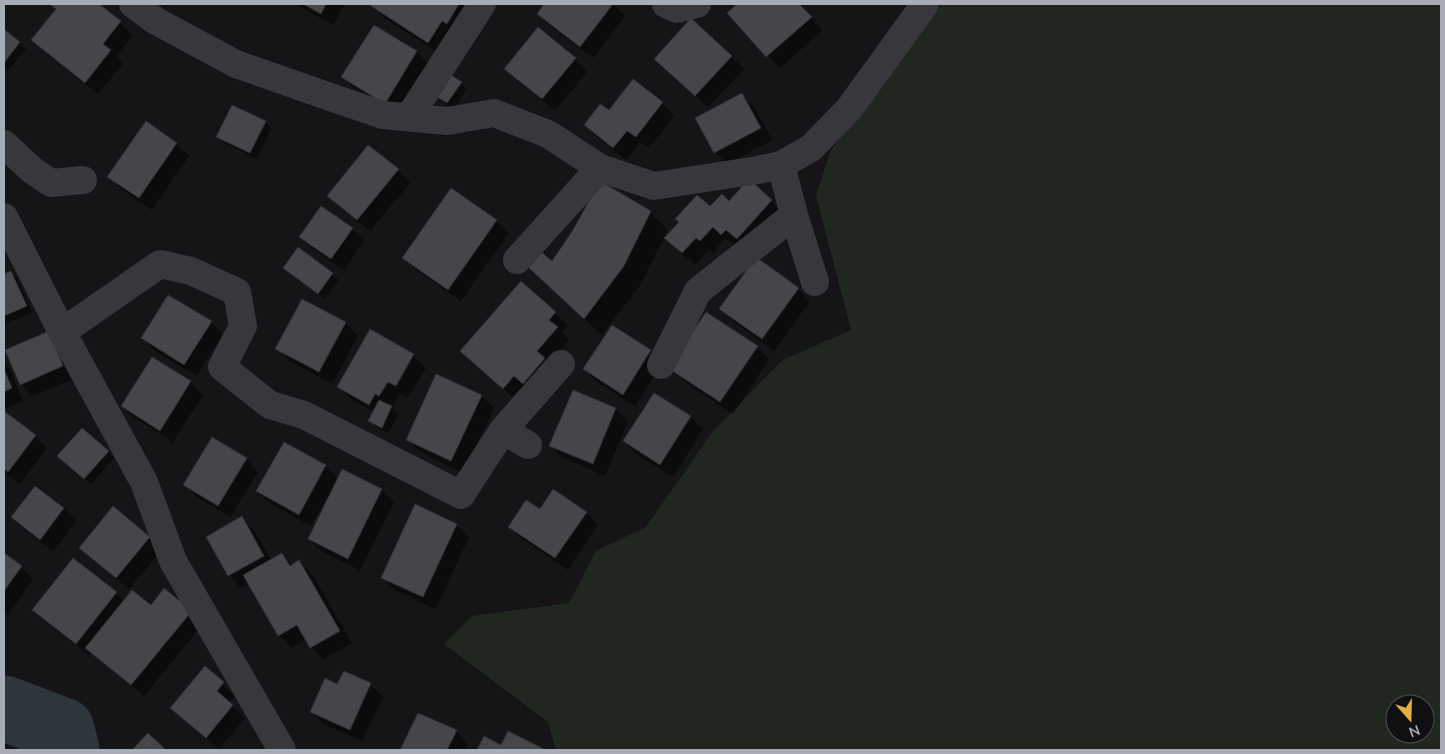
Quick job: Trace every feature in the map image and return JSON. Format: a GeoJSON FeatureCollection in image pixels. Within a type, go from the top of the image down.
{"type":"FeatureCollection","features":[{"type":"Feature","properties":{"kind":"street"},"geometry":{"type":"LineString","coordinates":[[134,4],[156,21],[236,64],[383,116],[409,116],[447,120],[494,113],[548,134],[600,168],[654,186],[781,165],[811,148],[849,109],[925,4]]}},
{"type":"Feature","properties":{"kind":"street"},"geometry":{"type":"LineString","coordinates":[[409,116],[482,4]]}},
{"type":"Feature","properties":{"kind":"street"},"geometry":{"type":"LineString","coordinates":[[666,4],[677,9],[697,4]]}},
{"type":"Feature","properties":{"kind":"street"},"geometry":{"type":"LineString","coordinates":[[4,144],[32,170],[52,183],[82,180]]}},
{"type":"Feature","properties":{"kind":"street"},"geometry":{"type":"LineString","coordinates":[[781,165],[815,282]]}},
{"type":"Feature","properties":{"kind":"street"},"geometry":{"type":"LineString","coordinates":[[517,260],[600,168]]}},
{"type":"Feature","properties":{"kind":"street"},"geometry":{"type":"LineString","coordinates":[[661,365],[698,291],[794,215]]}},
{"type":"Feature","properties":{"kind":"street"},"geometry":{"type":"LineString","coordinates":[[4,217],[62,332],[144,482],[173,561],[282,750]]}},
{"type":"Feature","properties":{"kind":"street"},"geometry":{"type":"LineString","coordinates":[[62,332],[160,264],[191,271],[236,292],[243,326],[222,368],[270,404],[304,415],[461,495],[504,430],[561,364]]}},
{"type":"Feature","properties":{"kind":"street"},"geometry":{"type":"LineString","coordinates":[[504,430],[528,445]]}},
{"type":"Feature","properties":{"kind":"shaded area"},"geometry":{"type":"Polygon","coordinates":[[[942,4],[1441,4],[1441,750],[556,750],[548,722],[444,644],[472,616],[569,603],[596,551],[646,527],[713,431],[783,360],[851,330],[816,195],[831,150],[942,4]]]}},
{"type":"Feature","properties":{"kind":"building"},"geometry":{"type":"Polygon","coordinates":[[[50,4],[99,4],[121,21],[103,44],[111,50],[85,83],[31,40],[56,9],[50,4]]]}},
{"type":"Feature","properties":{"kind":"building"},"geometry":{"type":"Polygon","coordinates":[[[303,4],[326,4],[321,14],[303,4]]]}},
{"type":"Feature","properties":{"kind":"building"},"geometry":{"type":"Polygon","coordinates":[[[372,4],[459,4],[447,24],[442,21],[428,43],[371,6],[372,4]]]}},
{"type":"Feature","properties":{"kind":"building"},"geometry":{"type":"Polygon","coordinates":[[[544,4],[613,4],[580,47],[537,14],[544,4]]]}},
{"type":"Feature","properties":{"kind":"building"},"geometry":{"type":"Polygon","coordinates":[[[737,4],[799,4],[812,17],[766,57],[727,13],[737,4]]]}},
{"type":"Feature","properties":{"kind":"building"},"geometry":{"type":"Polygon","coordinates":[[[691,18],[732,56],[695,96],[654,59],[691,18]]]}},
{"type":"Feature","properties":{"kind":"building"},"geometry":{"type":"Polygon","coordinates":[[[374,25],[417,51],[385,104],[341,77],[374,25]]]}},
{"type":"Feature","properties":{"kind":"building"},"geometry":{"type":"Polygon","coordinates":[[[538,27],[576,58],[542,99],[504,69],[538,27]]]}},
{"type":"Feature","properties":{"kind":"building"},"geometry":{"type":"Polygon","coordinates":[[[4,31],[20,42],[4,63],[4,31]]]}},
{"type":"Feature","properties":{"kind":"building"},"geometry":{"type":"Polygon","coordinates":[[[446,72],[462,82],[447,103],[432,94],[446,72]]]}},
{"type":"Feature","properties":{"kind":"building"},"geometry":{"type":"Polygon","coordinates":[[[633,79],[663,102],[636,137],[627,131],[613,148],[584,125],[600,104],[609,110],[633,79]]]}},
{"type":"Feature","properties":{"kind":"building"},"geometry":{"type":"Polygon","coordinates":[[[742,93],[761,128],[714,153],[695,118],[742,93]]]}},
{"type":"Feature","properties":{"kind":"building"},"geometry":{"type":"Polygon","coordinates":[[[232,105],[266,121],[250,153],[216,137],[232,105]]]}},
{"type":"Feature","properties":{"kind":"building"},"geometry":{"type":"Polygon","coordinates":[[[146,121],[177,143],[139,198],[107,177],[146,121]]]}},
{"type":"Feature","properties":{"kind":"building"},"geometry":{"type":"Polygon","coordinates":[[[368,145],[399,169],[357,220],[327,196],[368,145]]]}},
{"type":"Feature","properties":{"kind":"building"},"geometry":{"type":"Polygon","coordinates":[[[749,179],[772,200],[737,239],[726,230],[721,235],[713,227],[700,241],[696,238],[682,253],[664,238],[679,222],[675,219],[697,195],[710,206],[722,194],[729,201],[749,179]]]}},
{"type":"Feature","properties":{"kind":"building"},"geometry":{"type":"Polygon","coordinates":[[[600,181],[651,211],[624,266],[584,319],[528,267],[540,251],[552,261],[573,230],[600,181]]]}},
{"type":"Feature","properties":{"kind":"building"},"geometry":{"type":"Polygon","coordinates":[[[451,188],[497,220],[448,290],[402,258],[451,188]]]}},
{"type":"Feature","properties":{"kind":"building"},"geometry":{"type":"Polygon","coordinates":[[[321,206],[353,228],[331,259],[299,237],[321,206]]]}},
{"type":"Feature","properties":{"kind":"building"},"geometry":{"type":"Polygon","coordinates":[[[298,247],[333,273],[318,294],[283,268],[298,247]]]}},
{"type":"Feature","properties":{"kind":"building"},"geometry":{"type":"Polygon","coordinates":[[[756,257],[799,288],[762,339],[719,309],[756,257]]]}},
{"type":"Feature","properties":{"kind":"building"},"geometry":{"type":"Polygon","coordinates":[[[11,271],[27,306],[4,316],[4,274],[11,271]]]}},
{"type":"Feature","properties":{"kind":"building"},"geometry":{"type":"Polygon","coordinates":[[[521,281],[556,312],[549,320],[558,327],[537,351],[545,358],[523,384],[514,376],[503,389],[460,351],[521,281]]]}},
{"type":"Feature","properties":{"kind":"building"},"geometry":{"type":"Polygon","coordinates":[[[168,295],[212,321],[184,365],[141,338],[168,295]]]}},
{"type":"Feature","properties":{"kind":"building"},"geometry":{"type":"Polygon","coordinates":[[[302,299],[346,322],[319,372],[275,349],[302,299]]]}},
{"type":"Feature","properties":{"kind":"building"},"geometry":{"type":"Polygon","coordinates":[[[706,312],[758,346],[720,402],[668,368],[706,312]]]}},
{"type":"Feature","properties":{"kind":"building"},"geometry":{"type":"Polygon","coordinates":[[[612,325],[651,350],[623,395],[583,369],[612,325]]]}},
{"type":"Feature","properties":{"kind":"building"},"geometry":{"type":"Polygon","coordinates":[[[370,329],[414,354],[396,386],[388,382],[379,396],[375,394],[369,405],[337,387],[370,329]]]}},
{"type":"Feature","properties":{"kind":"building"},"geometry":{"type":"Polygon","coordinates":[[[49,331],[63,366],[20,385],[5,350],[49,331]]]}},
{"type":"Feature","properties":{"kind":"building"},"geometry":{"type":"Polygon","coordinates":[[[152,357],[191,381],[160,431],[121,406],[152,357]]]}},
{"type":"Feature","properties":{"kind":"building"},"geometry":{"type":"Polygon","coordinates":[[[4,369],[12,388],[4,392],[4,369]]]}},
{"type":"Feature","properties":{"kind":"building"},"geometry":{"type":"Polygon","coordinates":[[[436,374],[482,395],[451,461],[406,440],[436,374]]]}},
{"type":"Feature","properties":{"kind":"building"},"geometry":{"type":"Polygon","coordinates":[[[573,390],[616,408],[593,464],[549,446],[573,390]]]}},
{"type":"Feature","properties":{"kind":"building"},"geometry":{"type":"Polygon","coordinates":[[[654,393],[691,416],[660,465],[623,441],[654,393]]]}},
{"type":"Feature","properties":{"kind":"building"},"geometry":{"type":"Polygon","coordinates":[[[379,400],[392,406],[382,428],[368,421],[379,400]]]}},
{"type":"Feature","properties":{"kind":"building"},"geometry":{"type":"Polygon","coordinates":[[[4,411],[36,435],[8,472],[4,469],[4,411]]]}},
{"type":"Feature","properties":{"kind":"building"},"geometry":{"type":"Polygon","coordinates":[[[82,428],[109,451],[84,479],[57,456],[82,428]]]}},
{"type":"Feature","properties":{"kind":"building"},"geometry":{"type":"Polygon","coordinates":[[[212,437],[247,458],[218,506],[183,485],[212,437]]]}},
{"type":"Feature","properties":{"kind":"building"},"geometry":{"type":"Polygon","coordinates":[[[284,442],[326,465],[299,515],[256,491],[284,442]]]}},
{"type":"Feature","properties":{"kind":"building"},"geometry":{"type":"Polygon","coordinates":[[[342,469],[382,489],[348,559],[308,539],[342,469]]]}},
{"type":"Feature","properties":{"kind":"building"},"geometry":{"type":"Polygon","coordinates":[[[35,486],[64,508],[40,540],[11,517],[35,486]]]}},
{"type":"Feature","properties":{"kind":"building"},"geometry":{"type":"Polygon","coordinates":[[[553,489],[587,512],[555,558],[508,527],[526,500],[540,509],[553,489]]]}},
{"type":"Feature","properties":{"kind":"building"},"geometry":{"type":"Polygon","coordinates":[[[415,504],[457,524],[423,597],[381,578],[415,504]]]}},
{"type":"Feature","properties":{"kind":"building"},"geometry":{"type":"Polygon","coordinates":[[[113,506],[150,537],[116,578],[79,548],[113,506]]]}},
{"type":"Feature","properties":{"kind":"building"},"geometry":{"type":"Polygon","coordinates":[[[242,516],[264,556],[228,576],[206,537],[242,516]]]}},
{"type":"Feature","properties":{"kind":"building"},"geometry":{"type":"Polygon","coordinates":[[[4,553],[22,566],[4,591],[4,553]]]}},
{"type":"Feature","properties":{"kind":"building"},"geometry":{"type":"Polygon","coordinates":[[[282,553],[290,566],[299,560],[340,631],[310,648],[297,625],[278,636],[243,575],[282,553]]]}},
{"type":"Feature","properties":{"kind":"building"},"geometry":{"type":"Polygon","coordinates":[[[73,558],[117,592],[76,644],[32,610],[73,558]]]}},
{"type":"Feature","properties":{"kind":"building"},"geometry":{"type":"Polygon","coordinates":[[[164,588],[192,611],[131,685],[85,648],[132,590],[151,605],[164,588]]]}},
{"type":"Feature","properties":{"kind":"building"},"geometry":{"type":"Polygon","coordinates":[[[205,666],[224,682],[217,691],[233,705],[206,738],[170,708],[205,666]]]}},
{"type":"Feature","properties":{"kind":"building"},"geometry":{"type":"Polygon","coordinates":[[[344,671],[371,683],[350,730],[310,712],[325,678],[337,684],[344,671]]]}},
{"type":"Feature","properties":{"kind":"building"},"geometry":{"type":"Polygon","coordinates":[[[418,713],[457,730],[447,750],[400,750],[418,713]]]}},
{"type":"Feature","properties":{"kind":"building"},"geometry":{"type":"Polygon","coordinates":[[[508,731],[544,750],[477,750],[484,736],[501,745],[508,731]]]}},
{"type":"Feature","properties":{"kind":"building"},"geometry":{"type":"Polygon","coordinates":[[[148,733],[166,750],[132,750],[148,733]]]}},
{"type":"Feature","properties":{"kind":"waterway"},"geometry":{"type":"LineString","coordinates":[[4,708],[62,730],[67,750]]}}]}
